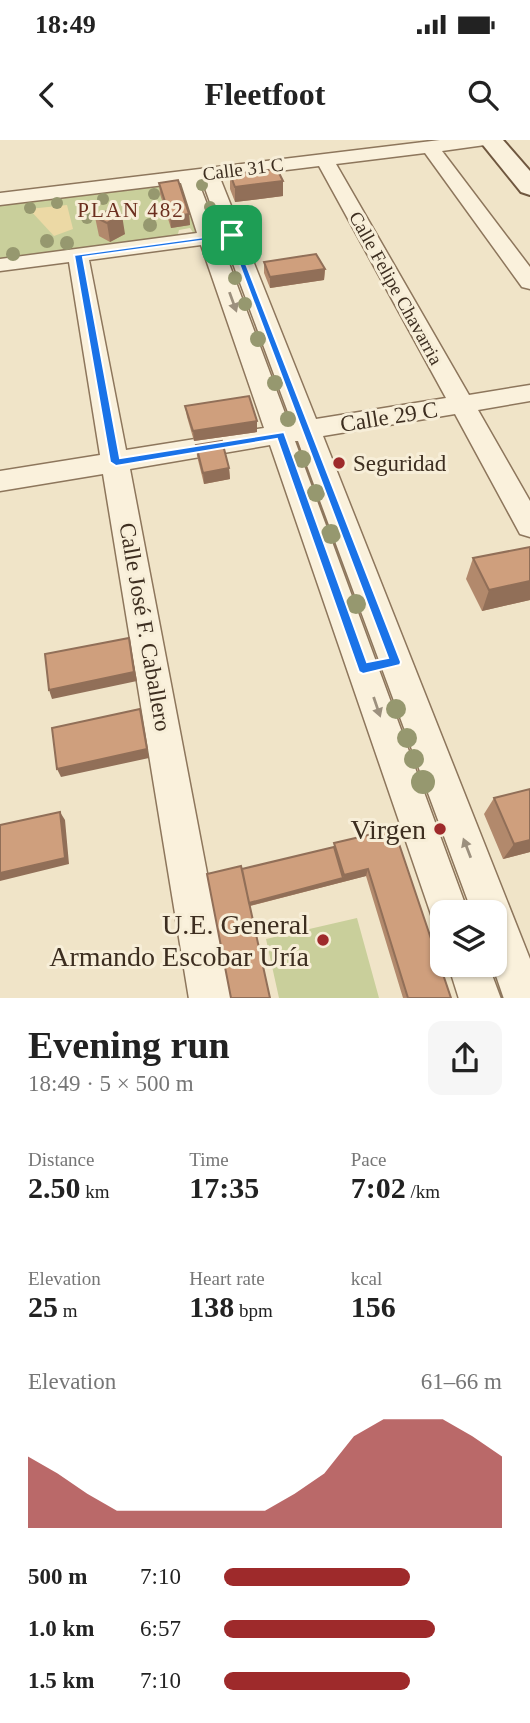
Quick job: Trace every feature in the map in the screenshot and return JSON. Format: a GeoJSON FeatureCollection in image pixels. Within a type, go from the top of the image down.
{"type":"FeatureCollection","features":[{"type":"Feature","properties":{"kind":"street","name":"Calle 31 C"},"geometry":{"type":"LineString","coordinates":[[0,199],[485,140]]}},
{"type":"Feature","properties":{"kind":"street"},"geometry":{"type":"LineString","coordinates":[[491,140],[530,187]]}},
{"type":"Feature","properties":{"kind":"street"},"geometry":{"type":"LineString","coordinates":[[430,147],[530,282]]}},
{"type":"Feature","properties":{"kind":"street","name":"Calle Felipe Chavarria"},"geometry":{"type":"LineString","coordinates":[[325,159],[530,526]]}},
{"type":"Feature","properties":{"kind":"street"},"geometry":{"type":"LineString","coordinates":[[198,175],[294,433],[395,662],[487,900]]}},
{"type":"Feature","properties":{"kind":"street"},"geometry":{"type":"LineString","coordinates":[[0,265],[221,236]]}},
{"type":"Feature","properties":{"kind":"street","name":"Calle José F. Caballero"},"geometry":{"type":"LineString","coordinates":[[78,255],[210,998]]}},
{"type":"Feature","properties":{"kind":"street","name":"Calle 29 C"},"geometry":{"type":"LineString","coordinates":[[0,481],[530,393]]}},
{"type":"Feature","properties":{"kind":"street"},"geometry":{"type":"LineString","coordinates":[[294,433],[363,669],[445,900]]}},
{"type":"Feature","properties":{"kind":"street"},"geometry":{"type":"LineString","coordinates":[[363,669],[395,662]]}},
{"type":"Feature","properties":{"kind":"street"},"geometry":{"type":"LineString","coordinates":[[507,952],[525,998]]}},
{"type":"Feature","properties":{"kind":"street"},"geometry":{"type":"LineString","coordinates":[[472,977],[480,998]]}},
{"type":"Feature","properties":{"kind":"green space"},"geometry":{"type":"Polygon","coordinates":[[[181,180],[201,232],[194,234],[190,228],[179,230],[172,238],[0,261],[0,202],[154,185],[161,187],[181,180]]]}},
{"type":"Feature","properties":{"kind":"green space"},"geometry":{"type":"Polygon","coordinates":[[[357,918],[379,998],[279,998],[266,939],[357,918]]]}},
{"type":"Feature","properties":{"kind":"sand"},"geometry":{"type":"Polygon","coordinates":[[[67,205],[73,229],[54,236],[29,209],[67,205]]]}},
{"type":"Feature","properties":{"kind":"building"},"geometry":{"type":"Polygon","coordinates":[[[277,169],[283,181],[235,187],[230,174],[277,169]]]}},
{"type":"Feature","properties":{"kind":"building"},"geometry":{"type":"Polygon","coordinates":[[[178,180],[189,214],[170,217],[159,183],[178,180]]]}},
{"type":"Feature","properties":{"kind":"building"},"geometry":{"type":"Polygon","coordinates":[[[109,210],[122,215],[107,223],[95,217],[109,210]]]}},
{"type":"Feature","properties":{"kind":"building"},"geometry":{"type":"Polygon","coordinates":[[[316,254],[325,269],[270,277],[264,262],[316,254]]]}},
{"type":"Feature","properties":{"kind":"building"},"geometry":{"type":"Polygon","coordinates":[[[249,396],[257,421],[193,431],[185,406],[249,396]]]}},
{"type":"Feature","properties":{"kind":"building"},"geometry":{"type":"Polygon","coordinates":[[[222,441],[229,468],[203,473],[196,445],[222,441]]]}},
{"type":"Feature","properties":{"kind":"building"},"geometry":{"type":"Polygon","coordinates":[[[530,547],[530,581],[489,590],[473,558],[530,547]]]}},
{"type":"Feature","properties":{"kind":"building"},"geometry":{"type":"Polygon","coordinates":[[[129,638],[134,672],[49,690],[45,654],[129,638]]]}},
{"type":"Feature","properties":{"kind":"building"},"geometry":{"type":"Polygon","coordinates":[[[140,709],[147,749],[57,769],[52,728],[140,709]]]}},
{"type":"Feature","properties":{"kind":"building"},"geometry":{"type":"Polygon","coordinates":[[[530,789],[530,840],[514,844],[494,798],[530,789]]]}},
{"type":"Feature","properties":{"kind":"building"},"geometry":{"type":"Polygon","coordinates":[[[60,812],[65,858],[0,873],[0,825],[60,812]]]}},
{"type":"Feature","properties":{"kind":"building"},"geometry":{"type":"Polygon","coordinates":[[[394,829],[430,936],[430,977],[444,977],[451,998],[408,998],[368,869],[344,875],[334,843],[394,829]]]}},
{"type":"Feature","properties":{"kind":"building"},"geometry":{"type":"Polygon","coordinates":[[[334,847],[343,878],[249,903],[242,869],[334,847]]]}},
{"type":"Feature","properties":{"kind":"building"},"geometry":{"type":"Polygon","coordinates":[[[241,866],[270,998],[231,998],[207,874],[241,866]]]}},
{"type":"Feature","properties":{"kind":"place","name":"Seguridad"},"geometry":{"type":"Point","coordinates":[339,463]}},
{"type":"Feature","properties":{"kind":"place","name":"Virgen"},"geometry":{"type":"Point","coordinates":[440,829]}},
{"type":"Feature","properties":{"kind":"place","name":"U.E. General Armando Escobar Uría"},"geometry":{"type":"Point","coordinates":[323,940]}},
{"type":"Feature","properties":{"kind":"district","name":"PLAN 482"},"geometry":{"type":"Point","coordinates":[131,210]}},
{"type":"Feature","properties":{"kind":"route"},"geometry":{"type":"LineString","coordinates":[[232,235],[395,662],[363,669],[280,435],[116,462],[78,255],[232,235]]}}]}
